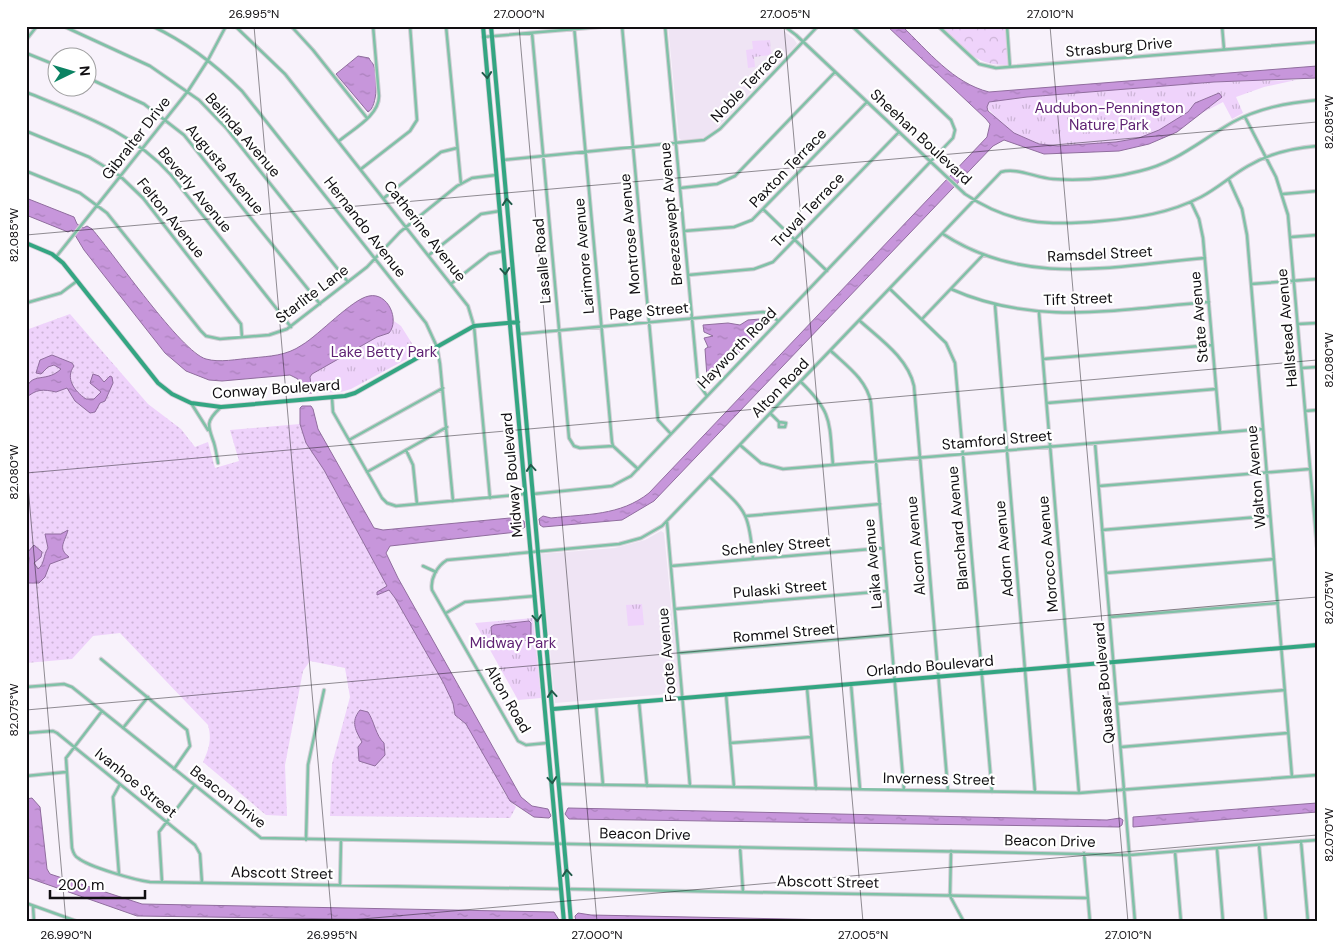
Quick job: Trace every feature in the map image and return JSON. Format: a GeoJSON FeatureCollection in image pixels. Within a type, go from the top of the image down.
{"type":"FeatureCollection","features":[{"type":"Feature","properties":{"kind":"street"},"geometry":{"type":"LineString","coordinates":[[26,40],[37,26]]}},
{"type":"Feature","properties":{"kind":"street","name":"Belinda Avenue"},"geometry":{"type":"LineString","coordinates":[[63,26],[150,66],[188,91],[227,129],[348,282]]}},
{"type":"Feature","properties":{"kind":"street","name":"Hernando Avenue"},"geometry":{"type":"LineString","coordinates":[[152,26],[183,43],[208,60],[252,102],[421,316],[436,347],[443,388],[453,501]]}},
{"type":"Feature","properties":{"kind":"street","name":"Gibralter Drive"},"geometry":{"type":"LineString","coordinates":[[56,257],[188,91],[208,60],[226,26]]}},
{"type":"Feature","properties":{"kind":"street","name":"Catherine Avenue"},"geometry":{"type":"LineString","coordinates":[[235,26],[282,70],[452,283],[468,306],[474,326],[490,498]]}},
{"type":"Feature","properties":{"kind":"street"},"geometry":{"type":"LineString","coordinates":[[291,26],[313,50],[367,118]]}},
{"type":"Feature","properties":{"kind":"street"},"geometry":{"type":"LineString","coordinates":[[339,141],[375,111],[379,102],[373,26]]}},
{"type":"Feature","properties":{"kind":"street"},"geometry":{"type":"LineString","coordinates":[[361,169],[410,130],[417,120],[410,26]]}},
{"type":"Feature","properties":{"kind":"street"},"geometry":{"type":"LineString","coordinates":[[446,26],[461,184]]}},
{"type":"Feature","properties":{"kind":"street","name":"Midway Boulevard"},"geometry":{"type":"LineString","coordinates":[[482,26],[564,922]]}},
{"type":"Feature","properties":{"kind":"street","name":"Midway Boulevard"},"geometry":{"type":"LineString","coordinates":[[491,26],[571,922]]}},
{"type":"Feature","properties":{"kind":"street"},"geometry":{"type":"LineString","coordinates":[[484,37],[611,26]]}},
{"type":"Feature","properties":{"kind":"street","name":"Montrose Avenue"},"geometry":{"type":"LineString","coordinates":[[622,26],[658,420],[671,434]]}},
{"type":"Feature","properties":{"kind":"street","name":"Breezeswept Avenue"},"geometry":{"type":"LineString","coordinates":[[665,26],[698,383],[707,396]]}},
{"type":"Feature","properties":{"kind":"street","name":"Sheehan Boulevard"},"geometry":{"type":"LineString","coordinates":[[784,26],[956,187],[974,200],[997,212],[1018,219],[1058,224],[1138,218],[1164,212],[1191,202],[1266,156],[1294,148],[1317,146]]}},
{"type":"Feature","properties":{"kind":"street","name":"Noble Terrace"},"geometry":{"type":"LineString","coordinates":[[503,160],[676,144],[700,141],[712,136],[818,26]]}},
{"type":"Feature","properties":{"kind":"street","name":"Hayworth Road"},"geometry":{"type":"LineString","coordinates":[[533,494],[612,486],[623,482],[638,469],[953,138],[954,125],[852,26]]}},
{"type":"Feature","properties":{"kind":"street","name":"Strasburg Drive"},"geometry":{"type":"LineString","coordinates":[[938,26],[979,64],[990,68],[1317,42]]}},
{"type":"Feature","properties":{"kind":"street"},"geometry":{"type":"LineString","coordinates":[[1007,26],[1010,67]]}},
{"type":"Feature","properties":{"kind":"street"},"geometry":{"type":"LineString","coordinates":[[1222,26],[1224,49]]}},
{"type":"Feature","properties":{"kind":"street","name":"Larimore Avenue"},"geometry":{"type":"LineString","coordinates":[[574,28],[613,446]]}},
{"type":"Feature","properties":{"kind":"street","name":"Lasalle Road"},"geometry":{"type":"LineString","coordinates":[[532,33],[570,442],[580,448],[613,446]]}},
{"type":"Feature","properties":{"kind":"street"},"geometry":{"type":"LineString","coordinates":[[26,53],[48,62]]}},
{"type":"Feature","properties":{"kind":"street"},"geometry":{"type":"LineString","coordinates":[[680,188],[717,184],[735,176],[835,72]]}},
{"type":"Feature","properties":{"kind":"street","name":"Augusta Avenue"},"geometry":{"type":"LineString","coordinates":[[98,82],[134,98],[166,119],[199,152],[320,304]]}},
{"type":"Feature","properties":{"kind":"street","name":"Beverly Avenue"},"geometry":{"type":"LineString","coordinates":[[26,92],[105,124],[143,147],[171,175],[291,327]]}},
{"type":"Feature","properties":{"kind":"street","name":"Alton Road"},"geometry":{"type":"LineString","coordinates":[[549,743],[526,745],[518,741],[432,590],[431,584],[441,564],[447,560],[625,543],[647,535],[667,522],[1001,172],[1009,170],[1036,177],[1060,179],[1119,175],[1151,168],[1181,156],[1245,116],[1282,104],[1317,100]]}},
{"type":"Feature","properties":{"kind":"street","name":"Paxton Terrace"},"geometry":{"type":"LineString","coordinates":[[684,231],[740,226],[752,220],[764,210],[866,102]]}},
{"type":"Feature","properties":{"kind":"street","name":"Hallstead Avenue"},"geometry":{"type":"LineString","coordinates":[[1245,116],[1283,194],[1291,237],[1317,547]]}},
{"type":"Feature","properties":{"kind":"street","name":"Felton Avenue"},"geometry":{"type":"LineString","coordinates":[[26,131],[89,157],[120,176],[143,198],[241,324],[242,337]]}},
{"type":"Feature","properties":{"kind":"street","name":"Truval Terrace"},"geometry":{"type":"LineString","coordinates":[[688,275],[762,267],[777,259],[898,132]]}},
{"type":"Feature","properties":{"kind":"street"},"geometry":{"type":"LineString","coordinates":[[384,198],[441,152],[458,148]]}},
{"type":"Feature","properties":{"kind":"street","name":"Starlite Lane"},"geometry":{"type":"LineString","coordinates":[[26,171],[74,190],[98,204],[114,221],[201,331],[213,338],[275,334],[291,327],[376,258],[406,226],[461,184],[479,176],[496,174]]}},
{"type":"Feature","properties":{"kind":"street","name":"Walton Avenue"},"geometry":{"type":"LineString","coordinates":[[1229,180],[1239,201],[1245,221],[1292,777]]}},
{"type":"Feature","properties":{"kind":"street"},"geometry":{"type":"LineString","coordinates":[[1283,194],[1317,191]]}},
{"type":"Feature","properties":{"kind":"street","name":"State Avenue"},"geometry":{"type":"LineString","coordinates":[[1191,202],[1201,227],[1205,258],[1220,432]]}},
{"type":"Feature","properties":{"kind":"street"},"geometry":{"type":"LineString","coordinates":[[764,210],[827,271]]}},
{"type":"Feature","properties":{"kind":"street"},"geometry":{"type":"LineString","coordinates":[[429,255],[481,214],[500,211]]}},
{"type":"Feature","properties":{"kind":"street","name":"Ramsdel Street"},"geometry":{"type":"LineString","coordinates":[[943,234],[983,255],[1018,266],[1057,270],[1205,258]]}},
{"type":"Feature","properties":{"kind":"street"},"geometry":{"type":"LineString","coordinates":[[1291,237],[1317,235]]}},
{"type":"Feature","properties":{"kind":"street","name":"Conway Boulevard"},"geometry":{"type":"LineString","coordinates":[[26,243],[56,257],[77,281],[153,379],[172,394],[191,403],[221,407],[332,398],[355,393],[474,326],[518,322]]}},
{"type":"Feature","properties":{"kind":"street"},"geometry":{"type":"LineString","coordinates":[[452,283],[489,254],[503,251]]}},
{"type":"Feature","properties":{"kind":"street"},"geometry":{"type":"LineString","coordinates":[[922,319],[983,255]]}},
{"type":"Feature","properties":{"kind":"street"},"geometry":{"type":"LineString","coordinates":[[1251,284],[1317,279]]}},
{"type":"Feature","properties":{"kind":"street"},"geometry":{"type":"LineString","coordinates":[[26,304],[61,293],[77,281]]}},
{"type":"Feature","properties":{"kind":"street","name":"Blanchard Avenue"},"geometry":{"type":"LineString","coordinates":[[890,289],[946,343],[954,358],[992,792]]}},
{"type":"Feature","properties":{"kind":"street","name":"Tift Street"},"geometry":{"type":"LineString","coordinates":[[951,289],[995,305],[1039,312],[1074,313],[1209,302]]}},
{"type":"Feature","properties":{"kind":"street","name":"Adorn Avenue"},"geometry":{"type":"LineString","coordinates":[[995,305],[1035,792]]}},
{"type":"Feature","properties":{"kind":"street","name":"Page Street"},"geometry":{"type":"LineString","coordinates":[[519,334],[763,312],[770,314],[778,321]]}},
{"type":"Feature","properties":{"kind":"street","name":"Morocco Avenue"},"geometry":{"type":"LineString","coordinates":[[1039,312],[1079,793]]}},
{"type":"Feature","properties":{"kind":"street","name":"Alcorn Avenue"},"geometry":{"type":"LineString","coordinates":[[860,321],[902,361],[910,373],[914,386],[948,791]]}},
{"type":"Feature","properties":{"kind":"street"},"geometry":{"type":"LineString","coordinates":[[1298,324],[1317,323]]}},
{"type":"Feature","properties":{"kind":"street"},"geometry":{"type":"LineString","coordinates":[[1043,360],[1212,345]]}},
{"type":"Feature","properties":{"kind":"street","name":"Laika Avenue"},"geometry":{"type":"LineString","coordinates":[[831,351],[860,378],[868,391],[880,504],[904,790]]}},
{"type":"Feature","properties":{"kind":"street"},"geometry":{"type":"LineString","coordinates":[[1302,368],[1317,366]]}},
{"type":"Feature","properties":{"kind":"street"},"geometry":{"type":"LineString","coordinates":[[801,382],[819,400],[826,412],[833,464]]}},
{"type":"Feature","properties":{"kind":"street"},"geometry":{"type":"LineString","coordinates":[[349,440],[443,388]]}},
{"type":"Feature","properties":{"kind":"street"},"geometry":{"type":"LineString","coordinates":[[1046,403],[1216,389]]}},
{"type":"Feature","properties":{"kind":"street"},"geometry":{"type":"LineString","coordinates":[[332,398],[333,412],[387,503],[396,506],[525,494]]}},
{"type":"Feature","properties":{"kind":"street"},"geometry":{"type":"LineString","coordinates":[[191,403],[215,444],[218,463]]}},
{"type":"Feature","properties":{"kind":"street"},"geometry":{"type":"LineString","coordinates":[[208,432],[212,417],[221,407]]}},
{"type":"Feature","properties":{"kind":"street"},"geometry":{"type":"LineString","coordinates":[[1306,411],[1317,410]]}},
{"type":"Feature","properties":{"kind":"street"},"geometry":{"type":"LineString","coordinates":[[771,414],[779,422]]}},
{"type":"Feature","properties":{"kind":"street"},"geometry":{"type":"LineString","coordinates":[[367,472],[447,427]]}},
{"type":"Feature","properties":{"kind":"street","name":"Stamford Street"},"geometry":{"type":"LineString","coordinates":[[740,445],[761,463],[773,468],[1263,429]]}},
{"type":"Feature","properties":{"kind":"street","name":"Quasar Boulevard"},"geometry":{"type":"LineString","coordinates":[[1095,443],[1135,922]]}},
{"type":"Feature","properties":{"kind":"street"},"geometry":{"type":"LineString","coordinates":[[613,446],[638,469]]}},
{"type":"Feature","properties":{"kind":"street"},"geometry":{"type":"LineString","coordinates":[[406,450],[413,465],[417,504]]}},
{"type":"Feature","properties":{"kind":"street"},"geometry":{"type":"LineString","coordinates":[[1099,486],[1310,469]]}},
{"type":"Feature","properties":{"kind":"street"},"geometry":{"type":"LineString","coordinates":[[710,477],[739,504],[746,516],[750,528],[753,559]]}},
{"type":"Feature","properties":{"kind":"street"},"geometry":{"type":"LineString","coordinates":[[746,516],[880,504]]}},
{"type":"Feature","properties":{"kind":"street"},"geometry":{"type":"LineString","coordinates":[[1102,530],[1270,516]]}},
{"type":"Feature","properties":{"kind":"street","name":"Foote Avenue"},"geometry":{"type":"LineString","coordinates":[[667,522],[690,786]]}},
{"type":"Feature","properties":{"kind":"street","name":"Schenley Street"},"geometry":{"type":"LineString","coordinates":[[671,566],[883,548]]}},
{"type":"Feature","properties":{"kind":"street"},"geometry":{"type":"LineString","coordinates":[[1106,573],[1274,559]]}},
{"type":"Feature","properties":{"kind":"street"},"geometry":{"type":"LineString","coordinates":[[423,566],[436,572]]}},
{"type":"Feature","properties":{"kind":"street","name":"Pulaski Street"},"geometry":{"type":"LineString","coordinates":[[675,609],[887,592]]}},
{"type":"Feature","properties":{"kind":"street"},"geometry":{"type":"LineString","coordinates":[[446,613],[466,602],[535,596]]}},
{"type":"Feature","properties":{"kind":"street"},"geometry":{"type":"LineString","coordinates":[[1110,617],[1278,603]]}},
{"type":"Feature","properties":{"kind":"street","name":"Rommel Street"},"geometry":{"type":"LineString","coordinates":[[678,653],[891,635]]}},
{"type":"Feature","properties":{"kind":"street","name":"Orlando Boulevard"},"geometry":{"type":"LineString","coordinates":[[546,709],[1317,645]]}},
{"type":"Feature","properties":{"kind":"street"},"geometry":{"type":"LineString","coordinates":[[101,659],[184,726],[189,734],[189,750],[174,769]]}},
{"type":"Feature","properties":{"kind":"street","name":"Beacon Drive"},"geometry":{"type":"LineString","coordinates":[[26,687],[64,684],[72,686],[261,838],[951,850],[1130,856],[1317,840]]}},
{"type":"Feature","properties":{"kind":"street"},"geometry":{"type":"LineString","coordinates":[[851,684],[860,789]]}},
{"type":"Feature","properties":{"kind":"street"},"geometry":{"type":"LineString","coordinates":[[807,687],[816,789]]}},
{"type":"Feature","properties":{"kind":"street"},"geometry":{"type":"LineString","coordinates":[[306,840],[308,765],[324,690]]}},
{"type":"Feature","properties":{"kind":"street"},"geometry":{"type":"LineString","coordinates":[[1117,704],[1285,690]]}},
{"type":"Feature","properties":{"kind":"street"},"geometry":{"type":"LineString","coordinates":[[726,694],[734,787]]}},
{"type":"Feature","properties":{"kind":"street"},"geometry":{"type":"LineString","coordinates":[[123,728],[148,697]]}},
{"type":"Feature","properties":{"kind":"street"},"geometry":{"type":"LineString","coordinates":[[639,701],[646,786]]}},
{"type":"Feature","properties":{"kind":"street"},"geometry":{"type":"LineString","coordinates":[[596,705],[603,785]]}},
{"type":"Feature","properties":{"kind":"street","name":"Abscott Street"},"geometry":{"type":"LineString","coordinates":[[102,711],[66,758],[74,854],[81,860],[141,881],[561,889]]}},
{"type":"Feature","properties":{"kind":"street","name":"Ivanhoe Street"},"geometry":{"type":"LineString","coordinates":[[26,733],[53,731],[74,746],[198,848],[202,883]]}},
{"type":"Feature","properties":{"kind":"street"},"geometry":{"type":"LineString","coordinates":[[1121,747],[1288,733]]}},
{"type":"Feature","properties":{"kind":"street"},"geometry":{"type":"LineString","coordinates":[[730,743],[812,737]]}},
{"type":"Feature","properties":{"kind":"street"},"geometry":{"type":"LineString","coordinates":[[26,776],[66,772]]}},
{"type":"Feature","properties":{"kind":"street","name":"Inverness Street"},"geometry":{"type":"LineString","coordinates":[[560,784],[1079,793],[1317,775]]}},
{"type":"Feature","properties":{"kind":"street"},"geometry":{"type":"LineString","coordinates":[[118,874],[113,797],[120,784]]}},
{"type":"Feature","properties":{"kind":"street"},"geometry":{"type":"LineString","coordinates":[[162,882],[159,832],[194,786]]}},
{"type":"Feature","properties":{"kind":"street"},"geometry":{"type":"LineString","coordinates":[[340,885],[341,840]]}},
{"type":"Feature","properties":{"kind":"street"},"geometry":{"type":"LineString","coordinates":[[1301,841],[1308,922]]}},
{"type":"Feature","properties":{"kind":"street"},"geometry":{"type":"LineString","coordinates":[[1259,844],[1266,922]]}},
{"type":"Feature","properties":{"kind":"street"},"geometry":{"type":"LineString","coordinates":[[740,847],[743,892]]}},
{"type":"Feature","properties":{"kind":"street"},"geometry":{"type":"LineString","coordinates":[[1217,848],[1223,922]]}},
{"type":"Feature","properties":{"kind":"street"},"geometry":{"type":"LineString","coordinates":[[951,850],[950,896],[964,922]]}},
{"type":"Feature","properties":{"kind":"street"},"geometry":{"type":"LineString","coordinates":[[1175,852],[1181,922]]}},
{"type":"Feature","properties":{"kind":"street"},"geometry":{"type":"LineString","coordinates":[[1084,853],[1090,922]]}},
{"type":"Feature","properties":{"kind":"street","name":"Abscott Street"},"geometry":{"type":"LineString","coordinates":[[568,889],[1088,898]]}},
{"type":"Feature","properties":{"kind":"street"},"geometry":{"type":"LineString","coordinates":[[26,903],[78,922]]}},
{"type":"Feature","properties":{"kind":"street"},"geometry":{"type":"LineString","coordinates":[[33,905],[34,922]]}},
{"type":"Feature","properties":{"kind":"shaded area"},"geometry":{"type":"Polygon","coordinates":[[[668,26],[778,26],[794,39],[797,44],[712,133],[703,138],[681,140],[679,138],[668,26]]]}},
{"type":"Feature","properties":{"kind":"shaded area"},"geometry":{"type":"Polygon","coordinates":[[[661,531],[664,533],[680,693],[555,703],[541,554],[615,548],[645,540],[661,531]]]}},
{"type":"Feature","properties":{"kind":"green space"},"geometry":{"type":"Polygon","coordinates":[[[941,26],[1005,26],[1008,65],[996,65],[978,59],[963,48],[941,26]]]}},
{"type":"Feature","properties":{"kind":"green space"},"geometry":{"type":"Polygon","coordinates":[[[770,40],[771,55],[754,57],[755,67],[748,68],[746,50],[753,49],[752,41],[770,40]]]}},
{"type":"Feature","properties":{"kind":"green space","name":"Audubon-Pennington Nature Park"},"geometry":{"type":"Polygon","coordinates":[[[1296,80],[1264,87],[1236,97],[1243,113],[1232,119],[1223,102],[1202,113],[1221,97],[1218,93],[1195,103],[1188,112],[1168,126],[1139,138],[1116,142],[1058,146],[1039,144],[1014,133],[1002,125],[987,107],[989,102],[1027,97],[1214,82],[1296,80]]]}},
{"type":"Feature","properties":{"kind":"green space"},"geometry":{"type":"Polygon","coordinates":[[[70,314],[148,404],[181,429],[195,447],[208,442],[215,468],[239,461],[230,430],[300,424],[306,443],[324,470],[387,586],[377,592],[377,595],[389,590],[395,598],[443,682],[453,703],[455,715],[474,734],[500,785],[516,807],[510,818],[330,816],[332,764],[350,697],[345,668],[310,661],[303,671],[285,765],[287,816],[266,815],[203,762],[209,744],[208,725],[120,633],[93,636],[72,659],[26,663],[26,330],[70,314]]]}},
{"type":"Feature","properties":{"kind":"green space","name":"Lake Betty Park"},"geometry":{"type":"Polygon","coordinates":[[[394,321],[401,326],[418,353],[351,389],[341,392],[306,393],[312,392],[310,377],[312,374],[377,337],[389,333],[394,321]]]}},
{"type":"Feature","properties":{"kind":"green space"},"geometry":{"type":"Polygon","coordinates":[[[642,604],[644,625],[628,626],[626,605],[642,604]]]}},
{"type":"Feature","properties":{"kind":"green space","name":"Midway Park"},"geometry":{"type":"Polygon","coordinates":[[[533,618],[541,698],[518,700],[475,623],[533,618]]]}},
{"type":"Feature","properties":{"kind":"water"},"geometry":{"type":"Polygon","coordinates":[[[887,26],[902,26],[953,74],[976,88],[989,92],[1317,66],[1317,78],[1214,82],[1027,97],[989,102],[988,111],[1014,133],[1039,144],[1058,146],[1116,142],[1139,138],[1159,130],[1188,112],[1195,103],[1219,93],[1222,97],[1177,132],[1149,144],[1119,151],[1044,154],[1004,140],[993,146],[654,501],[622,520],[543,527],[540,525],[539,519],[543,516],[551,518],[602,513],[638,501],[649,493],[987,137],[990,124],[986,119],[887,26]]]}},
{"type":"Feature","properties":{"kind":"water"},"geometry":{"type":"Polygon","coordinates":[[[358,56],[369,58],[375,68],[376,90],[374,104],[368,112],[336,74],[358,56]]]}},
{"type":"Feature","properties":{"kind":"water"},"geometry":{"type":"Polygon","coordinates":[[[26,198],[74,217],[77,224],[83,228],[87,226],[92,229],[165,321],[195,352],[206,359],[217,361],[272,356],[296,349],[345,310],[369,296],[382,298],[387,303],[393,315],[392,328],[389,333],[377,337],[312,374],[310,377],[312,393],[299,393],[298,379],[290,375],[222,381],[209,380],[186,371],[165,353],[84,250],[72,230],[68,232],[26,215],[26,198]]]}},
{"type":"Feature","properties":{"kind":"water"},"geometry":{"type":"Polygon","coordinates":[[[760,319],[765,323],[764,327],[710,380],[707,377],[705,349],[708,347],[704,338],[713,336],[704,332],[703,325],[728,323],[740,325],[748,320],[760,319]]]}},
{"type":"Feature","properties":{"kind":"water"},"geometry":{"type":"Polygon","coordinates":[[[52,355],[72,363],[74,366],[70,375],[72,384],[86,399],[94,399],[101,392],[90,383],[93,374],[99,376],[104,382],[110,376],[112,377],[113,383],[105,401],[100,403],[95,412],[90,413],[75,401],[67,388],[56,392],[40,390],[26,398],[29,383],[38,378],[55,374],[61,369],[54,365],[48,367],[41,374],[36,373],[40,360],[52,355]]]}},
{"type":"Feature","properties":{"kind":"water"},"geometry":{"type":"Polygon","coordinates":[[[302,406],[311,406],[313,409],[318,429],[374,528],[383,530],[510,518],[524,521],[525,527],[517,532],[390,546],[386,553],[398,578],[521,797],[532,806],[548,809],[551,816],[549,818],[534,817],[510,801],[466,724],[455,715],[453,703],[443,682],[395,598],[389,590],[377,595],[377,592],[387,586],[324,470],[306,443],[300,424],[300,408],[302,406]]]}},
{"type":"Feature","properties":{"kind":"water"},"geometry":{"type":"Polygon","coordinates":[[[68,530],[63,551],[69,557],[50,564],[45,577],[39,583],[27,583],[29,558],[27,553],[34,545],[42,552],[41,557],[34,563],[38,569],[42,565],[48,548],[45,534],[61,534],[68,530]]]}},
{"type":"Feature","properties":{"kind":"water"},"geometry":{"type":"Polygon","coordinates":[[[529,621],[531,623],[531,640],[495,643],[492,641],[491,627],[494,625],[529,621]]]}},
{"type":"Feature","properties":{"kind":"water"},"geometry":{"type":"Polygon","coordinates":[[[360,710],[368,712],[384,743],[385,755],[375,766],[359,761],[358,747],[362,742],[356,730],[355,719],[360,710]]]}},
{"type":"Feature","properties":{"kind":"water"},"geometry":{"type":"Polygon","coordinates":[[[32,798],[40,807],[47,869],[50,874],[142,904],[554,912],[559,920],[556,922],[137,916],[26,877],[26,799],[32,798]]]}},
{"type":"Feature","properties":{"kind":"water"},"geometry":{"type":"Polygon","coordinates":[[[1317,803],[1317,812],[1133,827],[1133,817],[1317,803]]]}},
{"type":"Feature","properties":{"kind":"water"},"geometry":{"type":"Polygon","coordinates":[[[568,808],[1107,820],[1120,818],[1123,820],[1122,825],[1119,827],[569,819],[565,814],[568,808]]]}},
{"type":"Feature","properties":{"kind":"water"},"geometry":{"type":"Polygon","coordinates":[[[578,913],[591,915],[935,922],[576,922],[575,916],[578,913]]]}}]}
